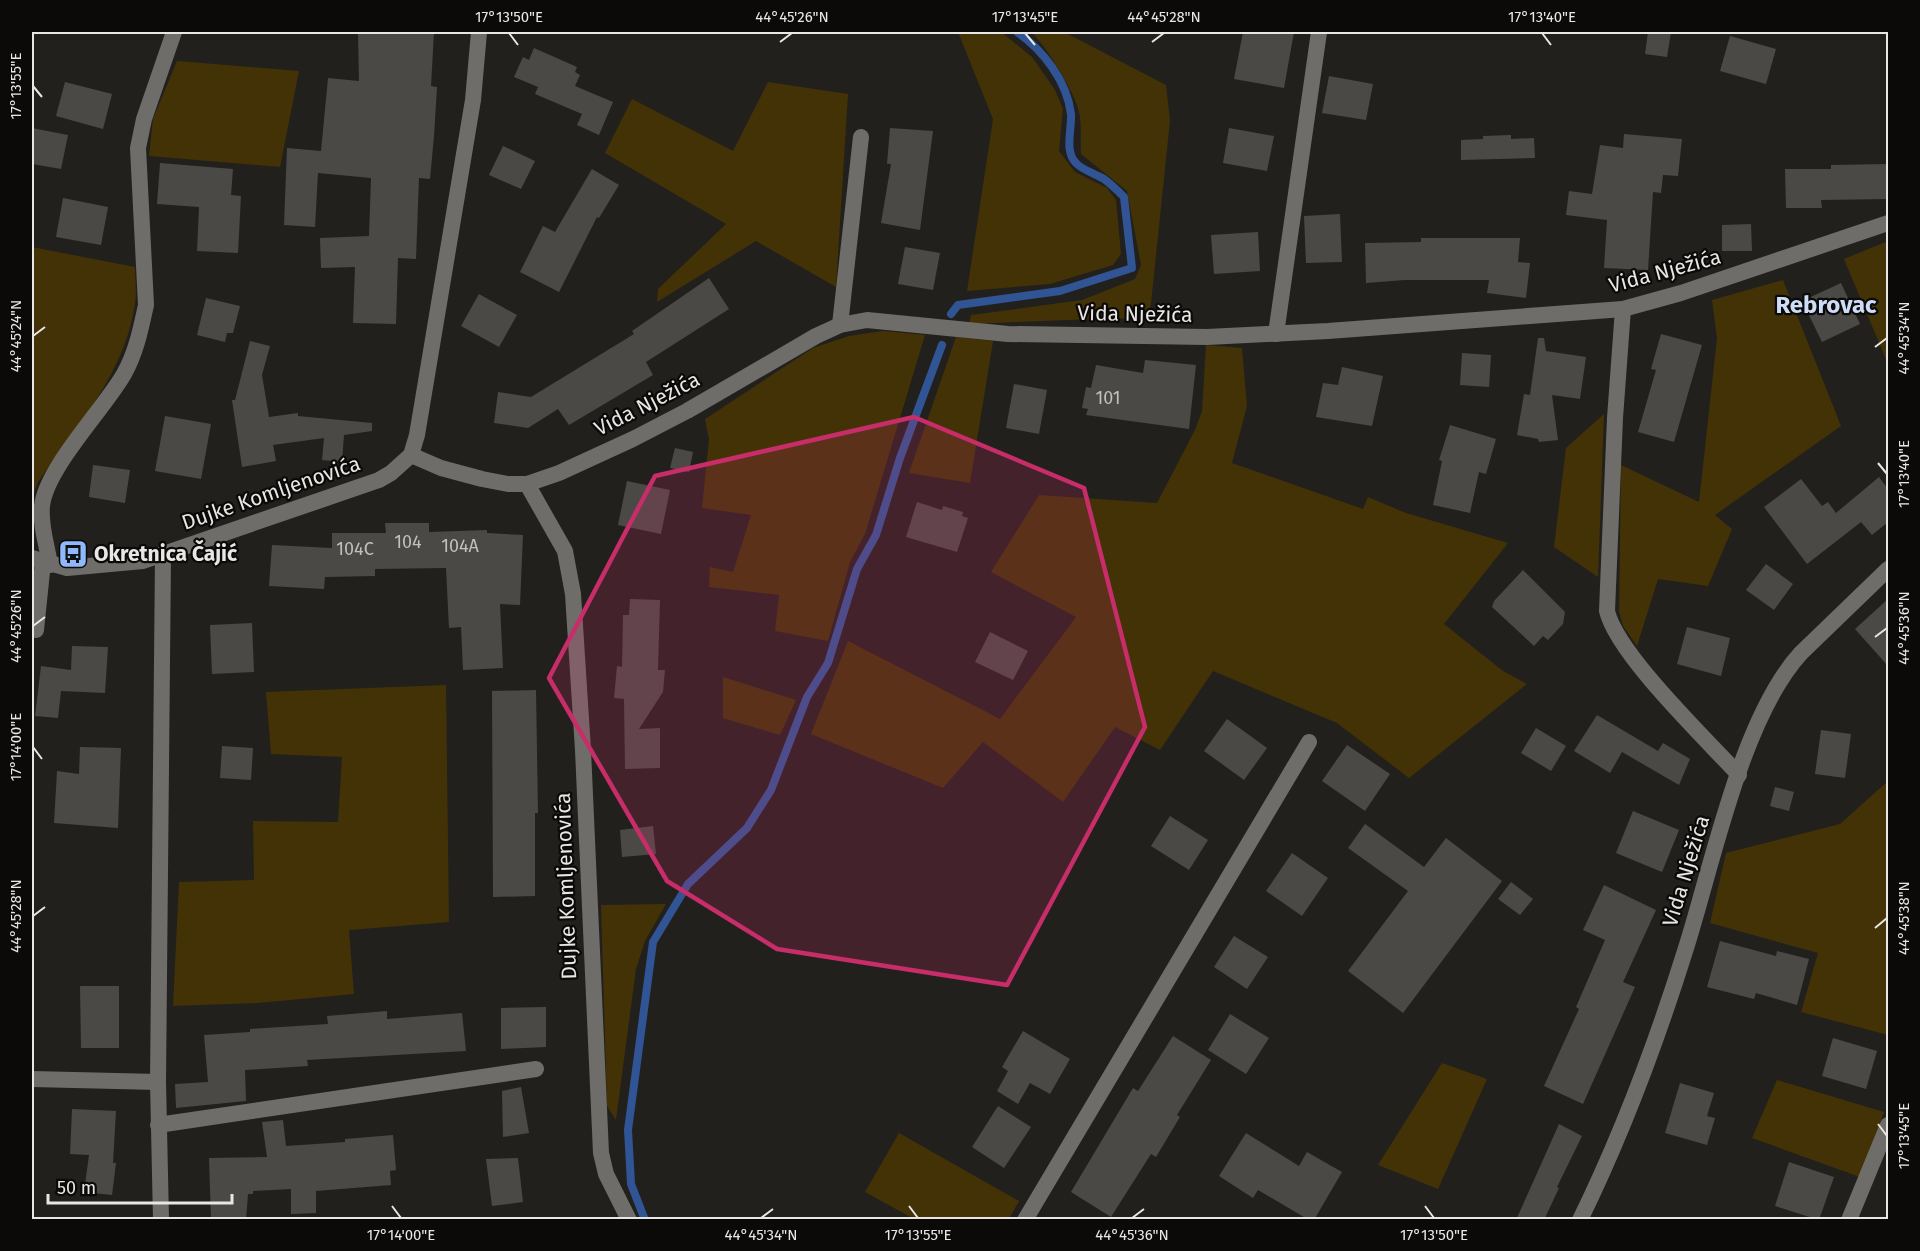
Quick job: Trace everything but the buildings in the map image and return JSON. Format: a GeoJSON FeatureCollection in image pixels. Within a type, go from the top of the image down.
{"type":"FeatureCollection","features":[{"type":"Feature","properties":{"kind":"street"},"geometry":{"type":"LineString","coordinates":[[36,630],[42,561],[42,518],[46,491],[124,374],[141,329],[146,305],[138,148],[144,119],[174,32]]}},
{"type":"Feature","properties":{"kind":"street"},"geometry":{"type":"LineString","coordinates":[[411,455],[427,383],[473,100],[479,32]]}},
{"type":"Feature","properties":{"kind":"street"},"geometry":{"type":"LineString","coordinates":[[1276,334],[1319,32]]}},
{"type":"Feature","properties":{"kind":"street"},"geometry":{"type":"LineString","coordinates":[[840,325],[861,137]]}},
{"type":"Feature","properties":{"kind":"street","name":"Vida Nježića"},"geometry":{"type":"LineString","coordinates":[[411,455],[441,468],[482,479],[508,484],[527,484],[633,439],[687,411],[816,336],[840,325],[867,320],[955,331],[1008,334],[1207,337],[1623,309],[1681,293],[1888,222]]}},
{"type":"Feature","properties":{"kind":"street"},"geometry":{"type":"LineString","coordinates":[[1623,309],[1614,429],[1607,610],[1611,625],[1635,660],[1739,775]]}},
{"type":"Feature","properties":{"kind":"street","name":"Dujke Komljenovića"},"geometry":{"type":"LineString","coordinates":[[42,561],[67,568],[84,568],[163,556],[193,543],[379,480],[391,473],[411,455]]}},
{"type":"Feature","properties":{"kind":"street","name":"Dujke Komljenovića"},"geometry":{"type":"LineString","coordinates":[[527,484],[565,551],[573,594],[583,750],[601,1153],[606,1174],[629,1220]]}},
{"type":"Feature","properties":{"kind":"street"},"geometry":{"type":"LineString","coordinates":[[161,1220],[158,1082],[163,556]]}},
{"type":"Feature","properties":{"kind":"street","name":"Vida Nježića"},"geometry":{"type":"LineString","coordinates":[[1580,1220],[1610,1157],[1641,1082],[1686,949],[1739,775],[1769,699],[1788,667],[1888,570]]}},
{"type":"Feature","properties":{"kind":"street"},"geometry":{"type":"LineString","coordinates":[[1025,1220],[1309,742]]}},
{"type":"Feature","properties":{"kind":"street"},"geometry":{"type":"LineString","coordinates":[[158,1125],[536,1070]]}},
{"type":"Feature","properties":{"kind":"street"},"geometry":{"type":"LineString","coordinates":[[32,1079],[158,1082]]}},
{"type":"Feature","properties":{"kind":"street"},"geometry":{"type":"LineString","coordinates":[[1849,1220],[1888,1125]]}},
{"type":"Feature","properties":{"kind":"highlighted area"},"geometry":{"type":"Polygon","coordinates":[[[914,417],[1084,488],[1145,727],[1007,985],[777,949],[667,881],[549,678],[655,476],[914,417]]]}},
{"type":"Feature","properties":{"kind":"shaded area"},"geometry":{"type":"Polygon","coordinates":[[[958,32],[1001,32],[1032,57],[1055,90],[1063,109],[1059,151],[1075,172],[1107,188],[1116,200],[1121,254],[1113,265],[1050,284],[967,291],[993,119],[958,32]]]}},
{"type":"Feature","properties":{"kind":"shaded area"},"geometry":{"type":"Polygon","coordinates":[[[1031,32],[1064,32],[1166,85],[1170,121],[1149,322],[1118,318],[969,324],[971,315],[1082,300],[1135,279],[1141,265],[1127,191],[1081,154],[1077,104],[1059,69],[1031,32]]]}},
{"type":"Feature","properties":{"kind":"shaded area"},"geometry":{"type":"Polygon","coordinates":[[[177,61],[299,71],[280,167],[149,156],[153,119],[177,61]]]}},
{"type":"Feature","properties":{"kind":"shaded area"},"geometry":{"type":"Polygon","coordinates":[[[768,82],[848,94],[836,287],[756,241],[657,302],[658,289],[726,224],[605,153],[632,99],[733,151],[768,82]]]}},
{"type":"Feature","properties":{"kind":"shaded area"},"geometry":{"type":"Polygon","coordinates":[[[1888,241],[1888,364],[1844,259],[1888,241]]]}},
{"type":"Feature","properties":{"kind":"shaded area"},"geometry":{"type":"Polygon","coordinates":[[[32,247],[135,267],[136,290],[130,329],[110,376],[83,419],[38,482],[32,498],[32,247]]]}},
{"type":"Feature","properties":{"kind":"shaded area"},"geometry":{"type":"Polygon","coordinates":[[[1783,280],[1841,426],[1715,515],[1732,529],[1708,586],[1658,579],[1637,646],[1623,626],[1619,611],[1621,465],[1699,502],[1717,338],[1712,300],[1783,280]]]}},
{"type":"Feature","properties":{"kind":"shaded area"},"geometry":{"type":"Polygon","coordinates":[[[883,331],[925,335],[865,534],[850,562],[828,641],[775,631],[779,595],[709,587],[710,567],[733,572],[751,515],[702,508],[709,439],[705,419],[813,348],[849,336],[883,331]]]}},
{"type":"Feature","properties":{"kind":"shaded area"},"geometry":{"type":"Polygon","coordinates":[[[956,337],[993,341],[970,483],[909,473],[956,337]]]}},
{"type":"Feature","properties":{"kind":"shaded area"},"geometry":{"type":"Polygon","coordinates":[[[1206,345],[1242,348],[1247,406],[1232,463],[1363,509],[1368,497],[1406,513],[1508,543],[1444,624],[1503,671],[1527,684],[1409,778],[1337,723],[1213,671],[1160,750],[1115,727],[1063,802],[983,742],[943,788],[811,734],[848,641],[1000,719],[1076,617],[991,572],[1039,495],[1157,503],[1195,430],[1202,411],[1206,345]]]}},
{"type":"Feature","properties":{"kind":"shaded area"},"geometry":{"type":"Polygon","coordinates":[[[1604,414],[1598,577],[1554,547],[1566,448],[1604,414]]]}},
{"type":"Feature","properties":{"kind":"shaded area"},"geometry":{"type":"Polygon","coordinates":[[[723,677],[796,700],[780,735],[723,718],[723,677]]]}},
{"type":"Feature","properties":{"kind":"shaded area"},"geometry":{"type":"Polygon","coordinates":[[[446,685],[449,922],[349,930],[354,994],[258,1003],[173,1006],[179,882],[254,880],[253,821],[338,822],[342,757],[271,754],[266,692],[446,685]]]}},
{"type":"Feature","properties":{"kind":"shaded area"},"geometry":{"type":"Polygon","coordinates":[[[1888,781],[1888,1035],[1801,1012],[1818,953],[1710,923],[1726,853],[1840,824],[1888,781]]]}},
{"type":"Feature","properties":{"kind":"shaded area"},"geometry":{"type":"Polygon","coordinates":[[[666,904],[645,941],[636,969],[616,1120],[607,1106],[601,905],[666,904]]]}},
{"type":"Feature","properties":{"kind":"shaded area"},"geometry":{"type":"Polygon","coordinates":[[[1442,1063],[1487,1079],[1438,1189],[1378,1165],[1442,1063]]]}},
{"type":"Feature","properties":{"kind":"shaded area"},"geometry":{"type":"Polygon","coordinates":[[[1777,1080],[1884,1112],[1860,1177],[1752,1138],[1777,1080]]]}},
{"type":"Feature","properties":{"kind":"shaded area"},"geometry":{"type":"Polygon","coordinates":[[[899,1133],[1019,1201],[1009,1219],[914,1219],[865,1192],[899,1133]]]}},
{"type":"Feature","properties":{"kind":"waterway"},"geometry":{"type":"LineString","coordinates":[[951,314],[958,305],[1060,291],[1132,268],[1124,197],[1107,181],[1082,168],[1072,158],[1069,146],[1071,114],[1065,90],[1044,57],[1017,32]]}},
{"type":"Feature","properties":{"kind":"waterway"},"geometry":{"type":"LineString","coordinates":[[645,1220],[631,1184],[628,1130],[653,942],[688,884],[747,828],[771,790],[807,697],[828,663],[857,569],[876,535],[900,458],[942,345]]}},
{"type":"Feature","properties":{"kind":"place","name":"Okretnica Čajić"},"geometry":{"type":"Point","coordinates":[73,554]}},
{"type":"Feature","properties":{"kind":"district","name":"Rebrovac"},"geometry":{"type":"Point","coordinates":[1826,305]}}]}
